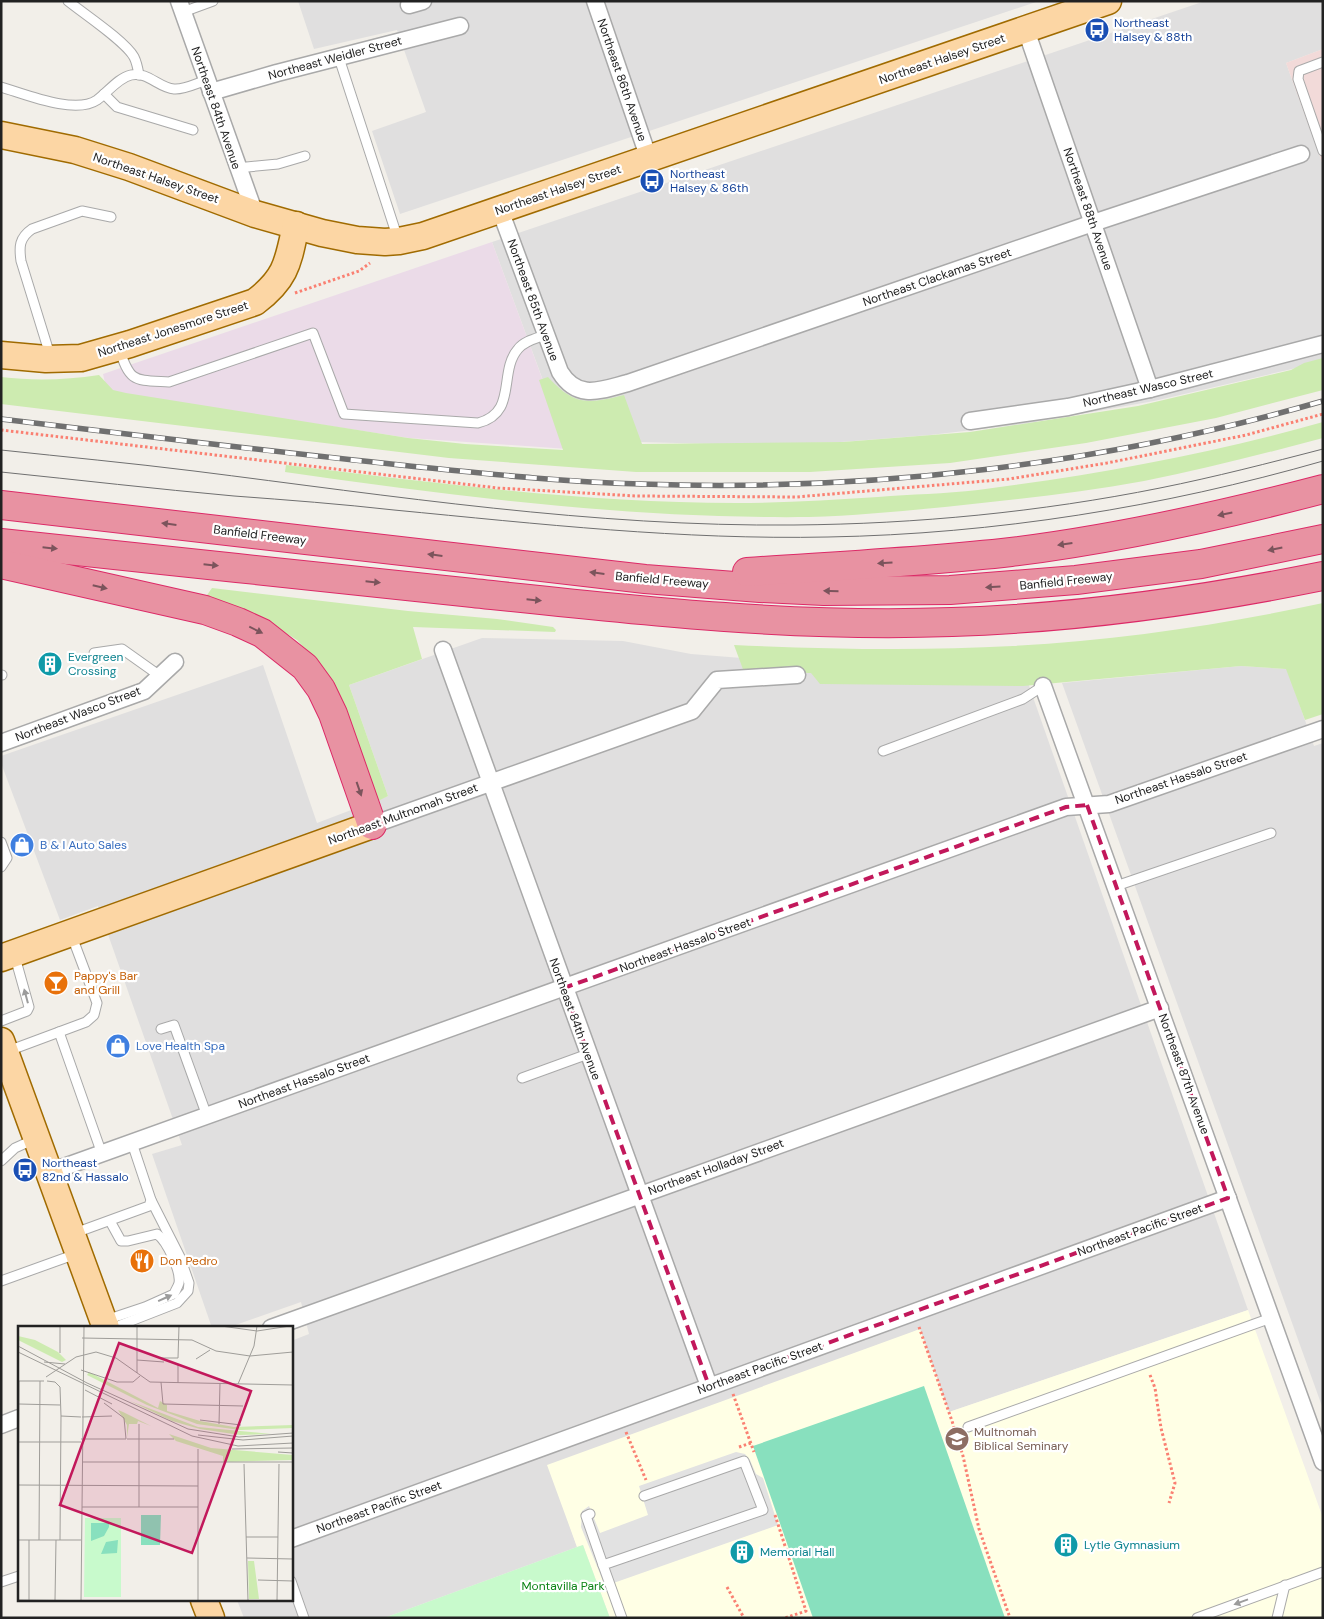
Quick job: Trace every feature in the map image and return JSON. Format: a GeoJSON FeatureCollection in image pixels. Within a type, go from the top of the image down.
{"type":"FeatureCollection","features":[{"type":"Feature","properties":{"kind":"highway"},"geometry":{"type":"LineString","coordinates":[[645,579],[921,561],[1019,550],[1167,526],[1323,489]]}},
{"type":"Feature","properties":{"kind":"highway","name":"Banfield Freeway"},"geometry":{"type":"LineString","coordinates":[[1,505],[645,579],[824,591],[950,590],[1012,586],[1140,573],[1193,565],[1323,539]]}},
{"type":"Feature","properties":{"kind":"highway"},"geometry":{"type":"LineString","coordinates":[[1,543],[643,611],[758,620],[823,622],[949,622],[1076,615],[1205,598],[1323,576]]}},
{"type":"Feature","properties":{"kind":"highway"},"geometry":{"type":"LineString","coordinates":[[1,564],[205,610],[262,633],[282,647],[305,667],[321,689],[333,714],[372,825]]}},
{"type":"Feature","properties":{"kind":"main road","name":"Northeast Halsey Street"},"geometry":{"type":"LineString","coordinates":[[1,135],[75,150],[129,167],[255,214],[296,225],[357,240],[399,241],[423,236],[500,210],[1108,1]]}},
{"type":"Feature","properties":{"kind":"main road","name":"Northeast Jonesmore Street"},"geometry":{"type":"LineString","coordinates":[[1,355],[51,359],[81,358],[119,348],[255,302],[272,288],[283,273],[287,264],[296,225]]}},
{"type":"Feature","properties":{"kind":"main road","name":"Northeast Multnomah Street"},"geometry":{"type":"LineString","coordinates":[[8,956],[372,825]]}},
{"type":"Feature","properties":{"kind":"main road"},"geometry":{"type":"LineString","coordinates":[[3,1046],[107,1326]]}},
{"type":"Feature","properties":{"kind":"main road"},"geometry":{"type":"LineString","coordinates":[[205,1602],[211,1618]]}},
{"type":"Feature","properties":{"kind":"street","name":"Northeast 86th Avenue"},"geometry":{"type":"LineString","coordinates":[[595,1],[649,159]]}},
{"type":"Feature","properties":{"kind":"street","name":"Northeast 84th Avenue"},"geometry":{"type":"LineString","coordinates":[[181,6],[237,168],[255,214]]}},
{"type":"Feature","properties":{"kind":"street","name":"Northeast Weidler Street"},"geometry":{"type":"LineString","coordinates":[[209,86],[277,73],[460,26]]}},
{"type":"Feature","properties":{"kind":"street","name":"Northeast 88th Avenue"},"geometry":{"type":"LineString","coordinates":[[1026,30],[1150,389]]}},
{"type":"Feature","properties":{"kind":"street","name":"Northeast Clackamas Street"},"geometry":{"type":"LineString","coordinates":[[573,387],[590,392],[628,383],[1093,223],[1301,154]]}},
{"type":"Feature","properties":{"kind":"street","name":"Northeast 85th Avenue"},"geometry":{"type":"LineString","coordinates":[[500,210],[560,372],[573,387]]}},
{"type":"Feature","properties":{"kind":"street","name":"Northeast Wasco Street"},"geometry":{"type":"LineString","coordinates":[[970,421],[1068,407],[1150,389],[1323,344]]}},
{"type":"Feature","properties":{"kind":"street","name":"Northeast 84th Avenue"},"geometry":{"type":"LineString","coordinates":[[443,650],[709,1386]]}},
{"type":"Feature","properties":{"kind":"street","name":"Northeast Wasco Street"},"geometry":{"type":"LineString","coordinates":[[1,743],[144,691],[175,662]]}},
{"type":"Feature","properties":{"kind":"street","name":"Northeast Multnomah Street"},"geometry":{"type":"LineString","coordinates":[[372,825],[692,711],[717,680],[797,675]]}},
{"type":"Feature","properties":{"kind":"street","name":"Northeast 87th Avenue"},"geometry":{"type":"LineString","coordinates":[[1043,686],[1323,1462]]}},
{"type":"Feature","properties":{"kind":"street","name":"Northeast Hassalo Street"},"geometry":{"type":"LineString","coordinates":[[50,1172],[1066,807],[1109,804],[1323,729]]}},
{"type":"Feature","properties":{"kind":"street","name":"Northeast Holladay Street"},"geometry":{"type":"LineString","coordinates":[[277,1326],[1160,1008]]}},
{"type":"Feature","properties":{"kind":"street","name":"Northeast Pacific Street"},"geometry":{"type":"LineString","coordinates":[[292,1539],[1228,1198]]}},
{"type":"Feature","properties":{"kind":"street"},"geometry":{"type":"LineString","coordinates":[[1,1424],[18,1418]]}},
{"type":"Feature","properties":{"kind":"lane"},"geometry":{"type":"LineString","coordinates":[[68,1],[125,46],[138,66],[139,75]]}},
{"type":"Feature","properties":{"kind":"lane"},"geometry":{"type":"LineString","coordinates":[[181,6],[213,1]]}},
{"type":"Feature","properties":{"kind":"lane"},"geometry":{"type":"LineString","coordinates":[[338,58],[399,241]]}},
{"type":"Feature","properties":{"kind":"lane"},"geometry":{"type":"LineString","coordinates":[[1323,62],[1299,71],[1298,79],[1323,151]]}},
{"type":"Feature","properties":{"kind":"lane"},"geometry":{"type":"LineString","coordinates":[[1,87],[60,104],[77,106],[95,101],[118,82],[132,74],[146,76],[162,86],[175,89],[209,86]]}},
{"type":"Feature","properties":{"kind":"lane"},"geometry":{"type":"LineString","coordinates":[[104,94],[117,106],[193,130]]}},
{"type":"Feature","properties":{"kind":"lane"},"geometry":{"type":"LineString","coordinates":[[237,168],[278,164],[305,156]]}},
{"type":"Feature","properties":{"kind":"lane"},"geometry":{"type":"LineString","coordinates":[[51,359],[21,261],[20,240],[24,234],[32,229],[82,211],[112,217]]}},
{"type":"Feature","properties":{"kind":"lane"},"geometry":{"type":"LineString","coordinates":[[119,348],[126,369],[132,377],[148,381],[169,382],[313,333],[344,414],[478,423],[486,421],[495,415],[504,401],[512,358],[517,349],[522,344],[546,335]]}},
{"type":"Feature","properties":{"kind":"lane"},"geometry":{"type":"LineString","coordinates":[[94,653],[122,649],[160,676]]}},
{"type":"Feature","properties":{"kind":"lane"},"geometry":{"type":"LineString","coordinates":[[883,750],[1023,699],[1043,686]]}},
{"type":"Feature","properties":{"kind":"lane"},"geometry":{"type":"LineString","coordinates":[[1116,886],[1270,833]]}},
{"type":"Feature","properties":{"kind":"lane"},"geometry":{"type":"LineString","coordinates":[[1,842],[7,858],[4,866],[1,867]]}},
{"type":"Feature","properties":{"kind":"lane"},"geometry":{"type":"LineString","coordinates":[[3,1046],[59,1032],[86,1022],[94,1015],[97,1003],[71,933]]}},
{"type":"Feature","properties":{"kind":"lane"},"geometry":{"type":"LineString","coordinates":[[1,1021],[27,1011],[29,1007],[8,956]]}},
{"type":"Feature","properties":{"kind":"lane"},"geometry":{"type":"LineString","coordinates":[[161,1029],[174,1025],[207,1116]]}},
{"type":"Feature","properties":{"kind":"lane"},"geometry":{"type":"LineString","coordinates":[[59,1032],[102,1154]]}},
{"type":"Feature","properties":{"kind":"lane"},"geometry":{"type":"LineString","coordinates":[[522,1078],[588,1054]]}},
{"type":"Feature","properties":{"kind":"lane"},"geometry":{"type":"LineString","coordinates":[[3,1156],[37,1138]]}},
{"type":"Feature","properties":{"kind":"lane"},"geometry":{"type":"LineString","coordinates":[[107,1326],[177,1303],[188,1291],[189,1284],[180,1257],[151,1200],[132,1143]]}},
{"type":"Feature","properties":{"kind":"lane"},"geometry":{"type":"LineString","coordinates":[[1,1281],[76,1243],[110,1221],[149,1206],[151,1200]]}},
{"type":"Feature","properties":{"kind":"lane"},"geometry":{"type":"LineString","coordinates":[[107,1326],[174,1294],[179,1283],[172,1256],[162,1238],[157,1234],[128,1241],[120,1240],[110,1221]]}},
{"type":"Feature","properties":{"kind":"lane"},"geometry":{"type":"LineString","coordinates":[[968,1427],[1271,1318]]}},
{"type":"Feature","properties":{"kind":"lane"},"geometry":{"type":"LineString","coordinates":[[603,1565],[762,1510],[744,1461],[644,1496]]}},
{"type":"Feature","properties":{"kind":"lane"},"geometry":{"type":"LineString","coordinates":[[590,1514],[586,1516],[622,1618]]}},
{"type":"Feature","properties":{"kind":"lane"},"geometry":{"type":"LineString","coordinates":[[1197,1618],[1323,1572]]}},
{"type":"Feature","properties":{"kind":"lane"},"geometry":{"type":"LineString","coordinates":[[1,1582],[18,1576]]}},
{"type":"Feature","properties":{"kind":"lane"},"geometry":{"type":"LineString","coordinates":[[292,1584],[304,1618]]}},
{"type":"Feature","properties":{"kind":"lane"},"geometry":{"type":"LineString","coordinates":[[1277,1618],[1284,1585]]}},
{"type":"Feature","properties":{"kind":"path"},"geometry":{"type":"LineString","coordinates":[[294,294],[359,271],[372,261]]}},
{"type":"Feature","properties":{"kind":"path"},"geometry":{"type":"LineString","coordinates":[[1,430],[498,488],[636,496],[796,497],[1019,478],[1108,463],[1246,435],[1323,414]]}},
{"type":"Feature","properties":{"kind":"path"},"geometry":{"type":"LineString","coordinates":[[913,1312],[952,1421],[963,1456],[979,1529],[1010,1618]]}},
{"type":"Feature","properties":{"kind":"path"},"geometry":{"type":"LineString","coordinates":[[1146,1364],[1155,1388],[1161,1428],[1175,1483],[1169,1503]]}},
{"type":"Feature","properties":{"kind":"path"},"geometry":{"type":"LineString","coordinates":[[728,1380],[757,1461]]}},
{"type":"Feature","properties":{"kind":"path"},"geometry":{"type":"LineString","coordinates":[[622,1418],[646,1480]]}},
{"type":"Feature","properties":{"kind":"path"},"geometry":{"type":"LineString","coordinates":[[774,1510],[806,1611],[785,1618]]}},
{"type":"Feature","properties":{"kind":"path"},"geometry":{"type":"LineString","coordinates":[[727,1588],[744,1618]]}},
{"type":"Feature","properties":{"kind":"highlighted area"},"geometry":{"type":"Polygon","coordinates":[[[1087,805],[1228,1198],[709,1386],[564,988],[1066,807],[1087,805]]]}},
{"type":"Feature","properties":{"kind":"shaded area"},"geometry":{"type":"Polygon","coordinates":[[[298,1],[1039,1],[400,214],[372,131],[426,112],[397,30],[314,49],[298,1]]]}},
{"type":"Feature","properties":{"kind":"shaded area"},"geometry":{"type":"Polygon","coordinates":[[[1205,1],[1323,1],[1323,49],[1286,63],[1323,165],[1323,361],[1154,401],[1024,424],[930,435],[841,442],[752,445],[565,440],[492,242],[1205,1]]]}},
{"type":"Feature","properties":{"kind":"shaded area"},"geometry":{"type":"Polygon","coordinates":[[[1323,49],[1323,165],[1286,63],[1323,49]]]}},
{"type":"Feature","properties":{"kind":"shaded area"},"geometry":{"type":"Polygon","coordinates":[[[492,242],[568,449],[409,438],[107,392],[103,374],[492,242]]]}},
{"type":"Feature","properties":{"kind":"shaded area"},"geometry":{"type":"Polygon","coordinates":[[[482,638],[623,641],[691,654],[1027,680],[1248,1310],[949,1412],[919,1329],[563,1506],[577,1547],[384,1618],[244,1618],[238,1602],[292,1602],[292,1341],[309,1334],[301,1302],[233,1326],[211,1326],[152,1154],[182,1145],[98,906],[60,920],[1,763],[1,756],[263,665],[317,823],[388,796],[349,685],[482,638]]]}},
{"type":"Feature","properties":{"kind":"shaded area"},"geometry":{"type":"Polygon","coordinates":[[[1241,666],[1287,669],[1314,746],[1323,743],[1323,1409],[1062,683],[1241,666]]]}},
{"type":"Feature","properties":{"kind":"shaded area","name":"Multnomah Biblical Seminary"},"geometry":{"type":"Polygon","coordinates":[[[1248,1310],[1323,1518],[1323,1618],[610,1618],[583,1545],[577,1547],[547,1465],[920,1329],[949,1412],[1248,1310]]]}},
{"type":"Feature","properties":{"kind":"shaded area"},"geometry":{"type":"Polygon","coordinates":[[[736,1452],[745,1454],[756,1474],[763,1478],[778,1525],[605,1586],[581,1527],[582,1511],[589,1506],[600,1533],[648,1515],[639,1486],[736,1452]]]}},
{"type":"Feature","properties":{"kind":"green space"},"geometry":{"type":"Polygon","coordinates":[[[1323,358],[1323,390],[1216,418],[1086,443],[950,463],[810,472],[636,472],[449,458],[1,404],[1,377],[50,379],[99,375],[113,390],[126,393],[408,438],[465,444],[563,450],[539,380],[548,377],[566,393],[582,400],[600,400],[624,395],[642,444],[843,442],[970,432],[1138,406],[1291,370],[1304,363],[1323,358]]]}},
{"type":"Feature","properties":{"kind":"green space"},"geometry":{"type":"Polygon","coordinates":[[[1323,422],[1323,438],[1234,461],[1144,481],[1070,493],[995,502],[894,512],[809,517],[677,514],[546,505],[285,472],[286,465],[511,491],[624,500],[736,503],[807,501],[966,491],[1065,478],[1195,454],[1323,422]]]}},
{"type":"Feature","properties":{"kind":"green space"},"geometry":{"type":"Polygon","coordinates":[[[212,588],[408,611],[497,619],[553,627],[556,630],[555,632],[413,627],[422,659],[349,685],[388,796],[376,802],[318,663],[297,640],[281,630],[210,598],[207,595],[212,588]]]}},
{"type":"Feature","properties":{"kind":"green space"},"geometry":{"type":"Polygon","coordinates":[[[1323,603],[1323,714],[1305,720],[1286,669],[1241,666],[1023,686],[820,684],[811,673],[744,672],[734,645],[908,649],[1013,646],[1130,636],[1246,618],[1323,603]]]}},
{"type":"Feature","properties":{"kind":"green space"},"geometry":{"type":"Polygon","coordinates":[[[924,1386],[1005,1618],[813,1618],[753,1446],[924,1386]]]}},
{"type":"Feature","properties":{"kind":"green space","name":"Montavilla Park"},"geometry":{"type":"Polygon","coordinates":[[[583,1545],[610,1618],[384,1618],[577,1547],[583,1545]]]}},
{"type":"Feature","properties":{"kind":"tram line"},"geometry":{"type":"LineString","coordinates":[[1,450],[170,468],[493,508],[643,521],[794,525],[932,519],[1069,504],[1181,484],[1323,449]]}},
{"type":"Feature","properties":{"kind":"tram line"},"geometry":{"type":"LineString","coordinates":[[1,472],[205,493],[611,530],[719,536],[828,537],[891,535],[953,530],[1016,524],[1078,515],[1202,492],[1323,461]]}},
{"type":"Feature","properties":{"kind":"railway"},"geometry":{"type":"LineString","coordinates":[[1,419],[490,474],[611,483],[727,485],[813,483],[985,470],[1155,442],[1240,423],[1323,401]]}},
{"type":"Feature","properties":{"kind":"place","name":"Northeast Halsey & 88th"},"geometry":{"type":"Point","coordinates":[1097,30]}},
{"type":"Feature","properties":{"kind":"place","name":"Northeast Halsey & 86th"},"geometry":{"type":"Point","coordinates":[652,181]}},
{"type":"Feature","properties":{"kind":"place","name":"Evergreen Crossing"},"geometry":{"type":"Point","coordinates":[50,664]}},
{"type":"Feature","properties":{"kind":"place","name":"B & I Auto Sales"},"geometry":{"type":"Point","coordinates":[22,845]}},
{"type":"Feature","properties":{"kind":"place","name":"Pappy's Bar and Grill"},"geometry":{"type":"Point","coordinates":[56,983]}},
{"type":"Feature","properties":{"kind":"place","name":"Love Health Spa"},"geometry":{"type":"Point","coordinates":[118,1046]}},
{"type":"Feature","properties":{"kind":"place","name":"Northeast 82nd & Hassalo"},"geometry":{"type":"Point","coordinates":[25,1170]}},
{"type":"Feature","properties":{"kind":"place","name":"Don Pedro"},"geometry":{"type":"Point","coordinates":[142,1261]}},
{"type":"Feature","properties":{"kind":"place","name":"Multnomah Biblical Seminary"},"geometry":{"type":"Point","coordinates":[957,1439]}},
{"type":"Feature","properties":{"kind":"place","name":"Lytle Gymnasium"},"geometry":{"type":"Point","coordinates":[1066,1545]}},
{"type":"Feature","properties":{"kind":"place","name":"Memorial Hall"},"geometry":{"type":"Point","coordinates":[742,1552]}}]}
